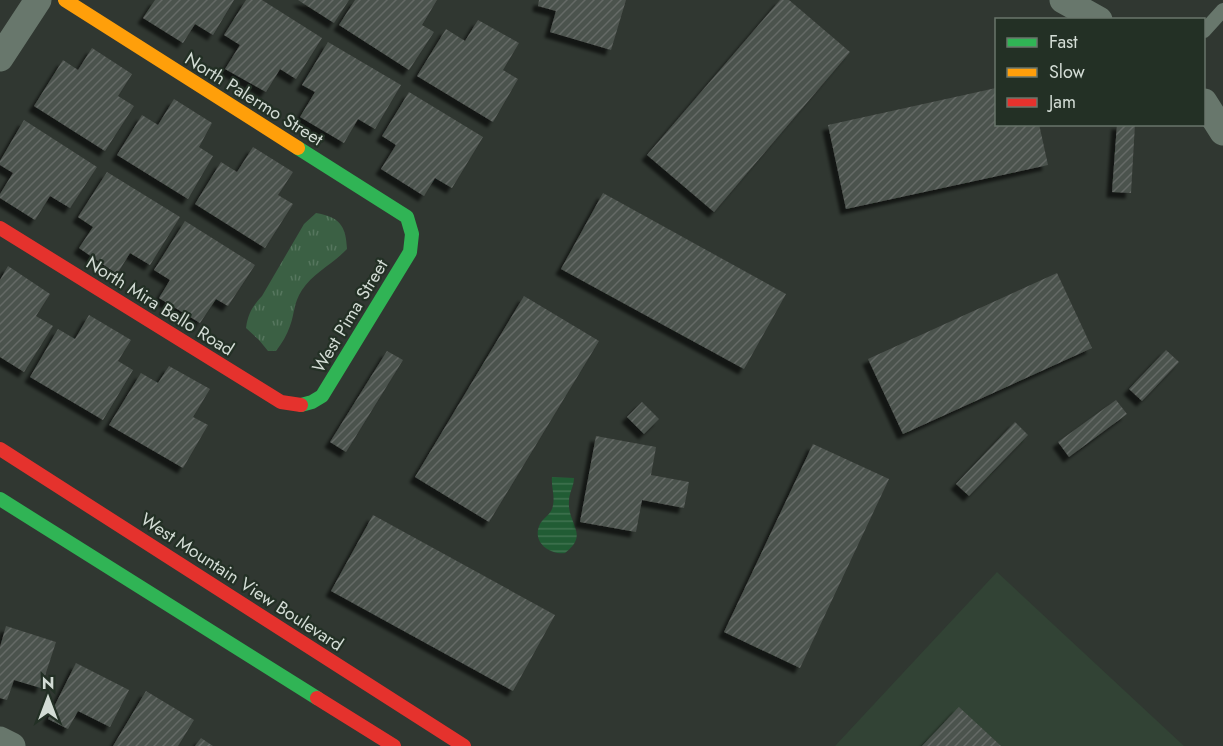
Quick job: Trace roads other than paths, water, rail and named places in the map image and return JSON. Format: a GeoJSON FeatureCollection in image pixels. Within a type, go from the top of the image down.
{"type":"FeatureCollection","features":[{"type":"Feature","properties":{"kind":"street"},"geometry":{"type":"LineString","coordinates":[[0,58],[38,0]]}},
{"type":"Feature","properties":{"kind":"street","name":"North Palermo Street"},"geometry":{"type":"LineString","coordinates":[[65,0],[407,217],[412,225],[412,235]]}},
{"type":"Feature","properties":{"kind":"street"},"geometry":{"type":"LineString","coordinates":[[1063,0],[1095,18]]}},
{"type":"Feature","properties":{"kind":"street"},"geometry":{"type":"LineString","coordinates":[[1205,105],[1223,132]]}},
{"type":"Feature","properties":{"kind":"street","name":"North Mira Bello Road"},"geometry":{"type":"LineString","coordinates":[[0,228],[281,402],[304,405]]}},
{"type":"Feature","properties":{"kind":"street","name":"West Pima Street"},"geometry":{"type":"LineString","coordinates":[[304,405],[322,396],[410,252],[412,235]]}},
{"type":"Feature","properties":{"kind":"street","name":"West Mountain View Boulevard"},"geometry":{"type":"LineString","coordinates":[[0,449],[465,746]]}},
{"type":"Feature","properties":{"kind":"street"},"geometry":{"type":"LineString","coordinates":[[0,499],[394,746]]}},
{"type":"Feature","properties":{"kind":"street"},"geometry":{"type":"LineString","coordinates":[[0,740],[12,746]]}},
{"type":"Feature","properties":{"kind":"lane"},"geometry":{"type":"LineString","coordinates":[[1205,29],[1223,10]]}}]}
